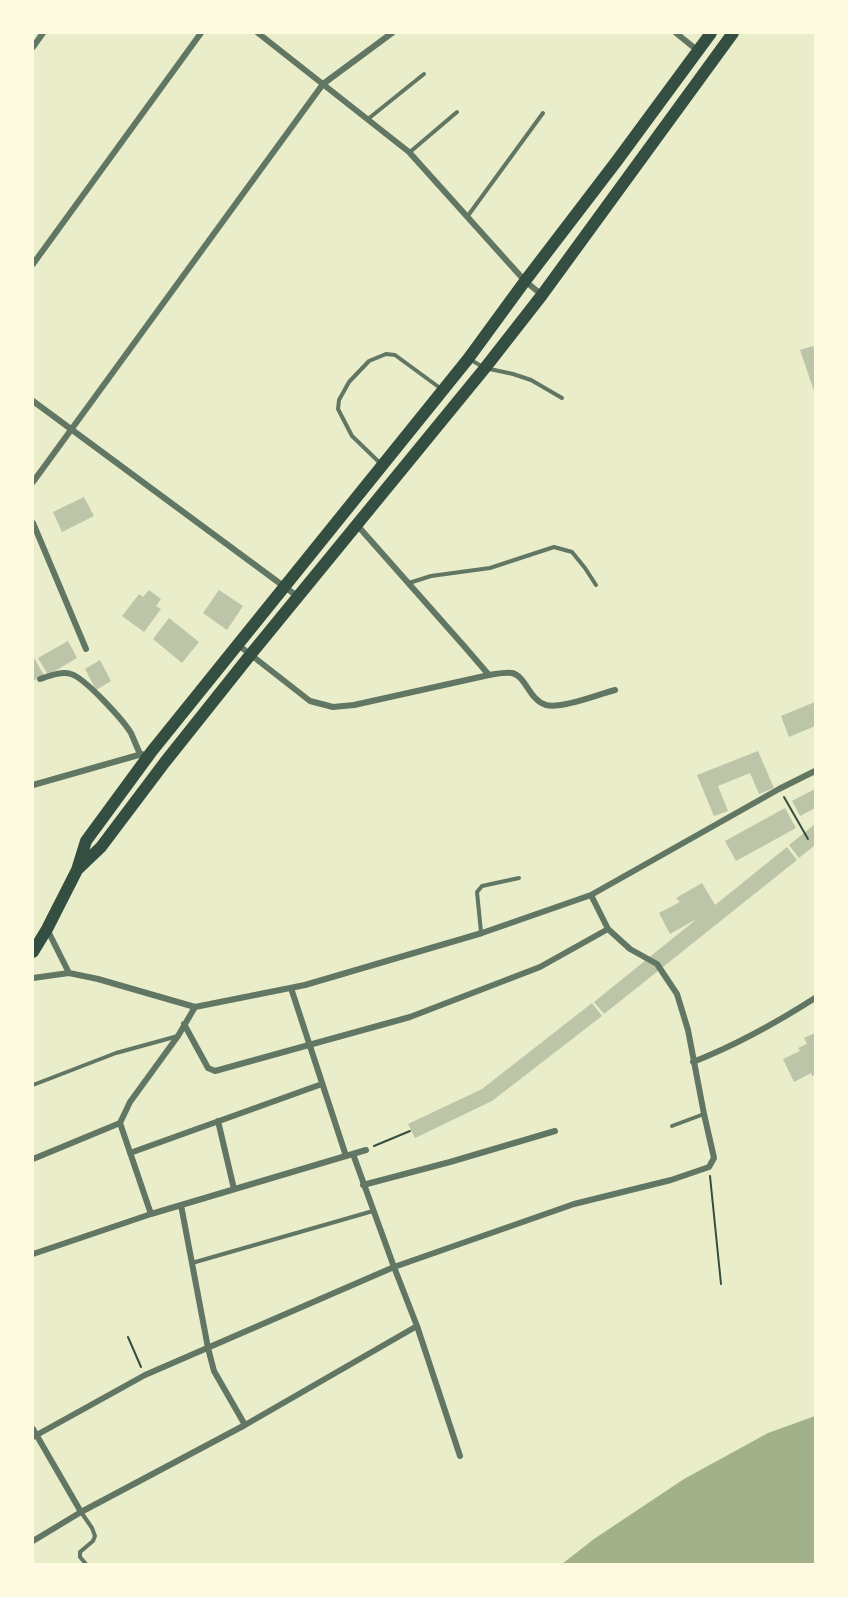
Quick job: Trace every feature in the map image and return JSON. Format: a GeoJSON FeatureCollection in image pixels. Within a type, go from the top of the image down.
{"type":"FeatureCollection","features":[{"type":"Feature","properties":{"kind":"main road"},"geometry":{"type":"LineString","coordinates":[[33,952],[77,870],[86,841],[146,753],[443,391],[711,33]]}},
{"type":"Feature","properties":{"kind":"main road"},"geometry":{"type":"LineString","coordinates":[[77,870],[101,847],[165,762],[297,596],[485,368],[542,295],[733,33]]}},
{"type":"Feature","properties":{"kind":"street"},"geometry":{"type":"LineString","coordinates":[[33,47],[43,33]]}},
{"type":"Feature","properties":{"kind":"street"},"geometry":{"type":"LineString","coordinates":[[33,264],[201,33]]}},
{"type":"Feature","properties":{"kind":"street"},"geometry":{"type":"LineString","coordinates":[[258,33],[409,152],[525,281],[542,295]]}},
{"type":"Feature","properties":{"kind":"street"},"geometry":{"type":"LineString","coordinates":[[33,482],[70,428],[323,84],[392,33]]}},
{"type":"Feature","properties":{"kind":"street"},"geometry":{"type":"LineString","coordinates":[[676,33],[697,50]]}},
{"type":"Feature","properties":{"kind":"street"},"geometry":{"type":"LineString","coordinates":[[33,401],[297,596]]}},
{"type":"Feature","properties":{"kind":"street"},"geometry":{"type":"LineString","coordinates":[[33,523],[86,649]]}},
{"type":"Feature","properties":{"kind":"street"},"geometry":{"type":"LineString","coordinates":[[357,525],[489,675]]}},
{"type":"Feature","properties":{"kind":"street"},"geometry":{"type":"LineString","coordinates":[[237,644],[310,701],[333,707],[354,705],[489,675],[510,673],[519,676],[533,697],[544,704],[553,706],[615,690]]}},
{"type":"Feature","properties":{"kind":"street"},"geometry":{"type":"LineString","coordinates":[[33,785],[146,753],[93,690],[74,675],[60,673],[40,679]]}},
{"type":"Feature","properties":{"kind":"street"},"geometry":{"type":"LineString","coordinates":[[33,978],[69,973],[195,1007],[291,988],[482,933],[591,895],[815,771]]}},
{"type":"Feature","properties":{"kind":"street"},"geometry":{"type":"LineString","coordinates":[[81,1512],[34,1434],[145,1375],[394,1267],[574,1204],[671,1180],[709,1167],[714,1158],[688,1030],[678,994],[657,964],[630,949],[608,929],[591,895]]}},
{"type":"Feature","properties":{"kind":"street"},"geometry":{"type":"LineString","coordinates":[[47,929],[69,973]]}},
{"type":"Feature","properties":{"kind":"street"},"geometry":{"type":"LineString","coordinates":[[184,1024],[208,1068],[214,1071],[410,1017],[540,967],[608,929]]}},
{"type":"Feature","properties":{"kind":"street"},"geometry":{"type":"LineString","coordinates":[[291,988],[322,1084],[417,1326],[460,1456]]}},
{"type":"Feature","properties":{"kind":"street"},"geometry":{"type":"LineString","coordinates":[[693,1062],[780,1021],[815,998]]}},
{"type":"Feature","properties":{"kind":"street"},"geometry":{"type":"LineString","coordinates":[[33,1159],[120,1123],[130,1102],[178,1036],[195,1007]]}},
{"type":"Feature","properties":{"kind":"street"},"geometry":{"type":"LineString","coordinates":[[130,1153],[322,1084]]}},
{"type":"Feature","properties":{"kind":"street"},"geometry":{"type":"LineString","coordinates":[[218,1121],[234,1189]]}},
{"type":"Feature","properties":{"kind":"street"},"geometry":{"type":"LineString","coordinates":[[120,1123],[151,1214]]}},
{"type":"Feature","properties":{"kind":"street"},"geometry":{"type":"LineString","coordinates":[[363,1185],[555,1131]]}},
{"type":"Feature","properties":{"kind":"street"},"geometry":{"type":"LineString","coordinates":[[33,1254],[151,1214],[366,1150]]}},
{"type":"Feature","properties":{"kind":"street"},"geometry":{"type":"LineString","coordinates":[[181,1205],[214,1371],[245,1425]]}},
{"type":"Feature","properties":{"kind":"street"},"geometry":{"type":"LineString","coordinates":[[33,1541],[81,1512],[245,1425],[417,1326]]}},
{"type":"Feature","properties":{"kind":"lane"},"geometry":{"type":"LineString","coordinates":[[368,120],[424,74]]}},
{"type":"Feature","properties":{"kind":"lane"},"geometry":{"type":"LineString","coordinates":[[409,152],[457,112]]}},
{"type":"Feature","properties":{"kind":"lane"},"geometry":{"type":"LineString","coordinates":[[468,217],[543,113]]}},
{"type":"Feature","properties":{"kind":"lane"},"geometry":{"type":"LineString","coordinates":[[382,465],[352,436],[338,409],[339,400],[349,382],[369,361],[386,354],[395,355],[443,391]]}},
{"type":"Feature","properties":{"kind":"lane"},"geometry":{"type":"LineString","coordinates":[[468,359],[485,368],[531,380],[562,398]]}},
{"type":"Feature","properties":{"kind":"lane"},"geometry":{"type":"LineString","coordinates":[[408,583],[431,576],[490,568],[554,548],[572,552],[596,585]]}},
{"type":"Feature","properties":{"kind":"lane"},"geometry":{"type":"LineString","coordinates":[[482,933],[477,892],[482,886],[519,878]]}},
{"type":"Feature","properties":{"kind":"lane"},"geometry":{"type":"LineString","coordinates":[[33,1085],[116,1053],[178,1036]]}},
{"type":"Feature","properties":{"kind":"lane"},"geometry":{"type":"LineString","coordinates":[[672,1126],[704,1114]]}},
{"type":"Feature","properties":{"kind":"lane"},"geometry":{"type":"LineString","coordinates":[[192,1263],[373,1211]]}},
{"type":"Feature","properties":{"kind":"lane"},"geometry":{"type":"LineString","coordinates":[[81,1512],[95,1536],[80,1552],[80,1557],[86,1564]]}},
{"type":"Feature","properties":{"kind":"path"},"geometry":{"type":"LineString","coordinates":[[779,789],[808,839]]}},
{"type":"Feature","properties":{"kind":"path"},"geometry":{"type":"LineString","coordinates":[[366,1150],[410,1131]]}},
{"type":"Feature","properties":{"kind":"path"},"geometry":{"type":"LineString","coordinates":[[709,1167],[721,1284]]}},
{"type":"Feature","properties":{"kind":"path"},"geometry":{"type":"LineString","coordinates":[[128,1337],[145,1375]]}},
{"type":"Feature","properties":{"kind":"shaded area"},"geometry":{"type":"Polygon","coordinates":[[[815,1416],[815,1564],[562,1564],[594,1539],[684,1479],[768,1433],[815,1416]]]}},
{"type":"Feature","properties":{"kind":"building"},"geometry":{"type":"Polygon","coordinates":[[[813,346],[815,352],[815,394],[800,350],[813,346]]]}},
{"type":"Feature","properties":{"kind":"building"},"geometry":{"type":"Polygon","coordinates":[[[84,497],[94,516],[62,532],[53,512],[84,497]]]}},
{"type":"Feature","properties":{"kind":"building"},"geometry":{"type":"Polygon","coordinates":[[[149,590],[161,599],[156,606],[161,609],[144,632],[122,616],[139,594],[143,597],[149,590]]]}},
{"type":"Feature","properties":{"kind":"building"},"geometry":{"type":"Polygon","coordinates":[[[219,590],[243,606],[227,630],[203,613],[219,590]]]}},
{"type":"Feature","properties":{"kind":"building"},"geometry":{"type":"Polygon","coordinates":[[[169,618],[199,642],[182,663],[153,639],[169,618]]]}},
{"type":"Feature","properties":{"kind":"building"},"geometry":{"type":"Polygon","coordinates":[[[68,641],[77,658],[48,675],[38,658],[68,641]]]}},
{"type":"Feature","properties":{"kind":"building"},"geometry":{"type":"Polygon","coordinates":[[[33,656],[44,675],[33,681],[33,656]]]}},
{"type":"Feature","properties":{"kind":"building"},"geometry":{"type":"Polygon","coordinates":[[[100,660],[111,681],[96,690],[85,669],[100,660]]]}},
{"type":"Feature","properties":{"kind":"building"},"geometry":{"type":"Polygon","coordinates":[[[815,702],[815,726],[789,737],[781,716],[815,702]]]}},
{"type":"Feature","properties":{"kind":"building"},"geometry":{"type":"Polygon","coordinates":[[[758,751],[774,788],[759,794],[750,773],[718,786],[728,811],[714,816],[697,775],[758,751]]]}},
{"type":"Feature","properties":{"kind":"building"},"geometry":{"type":"Polygon","coordinates":[[[815,789],[815,808],[800,816],[792,801],[815,789]]]}},
{"type":"Feature","properties":{"kind":"building"},"geometry":{"type":"Polygon","coordinates":[[[785,808],[796,828],[736,861],[725,841],[785,808]]]}},
{"type":"Feature","properties":{"kind":"building"},"geometry":{"type":"Polygon","coordinates":[[[815,824],[815,845],[799,858],[789,845],[815,824]]]}},
{"type":"Feature","properties":{"kind":"building"},"geometry":{"type":"Polygon","coordinates":[[[787,847],[797,860],[604,1014],[594,1002],[698,918],[670,934],[659,913],[680,902],[676,898],[702,883],[715,905],[787,847]]]}},
{"type":"Feature","properties":{"kind":"building"},"geometry":{"type":"Polygon","coordinates":[[[592,1003],[602,1016],[492,1101],[415,1138],[408,1124],[482,1089],[592,1003]]]}},
{"type":"Feature","properties":{"kind":"building"},"geometry":{"type":"Polygon","coordinates":[[[815,1033],[815,1075],[812,1076],[811,1073],[794,1082],[783,1059],[800,1051],[798,1048],[807,1044],[804,1038],[815,1033]]]}}]}
